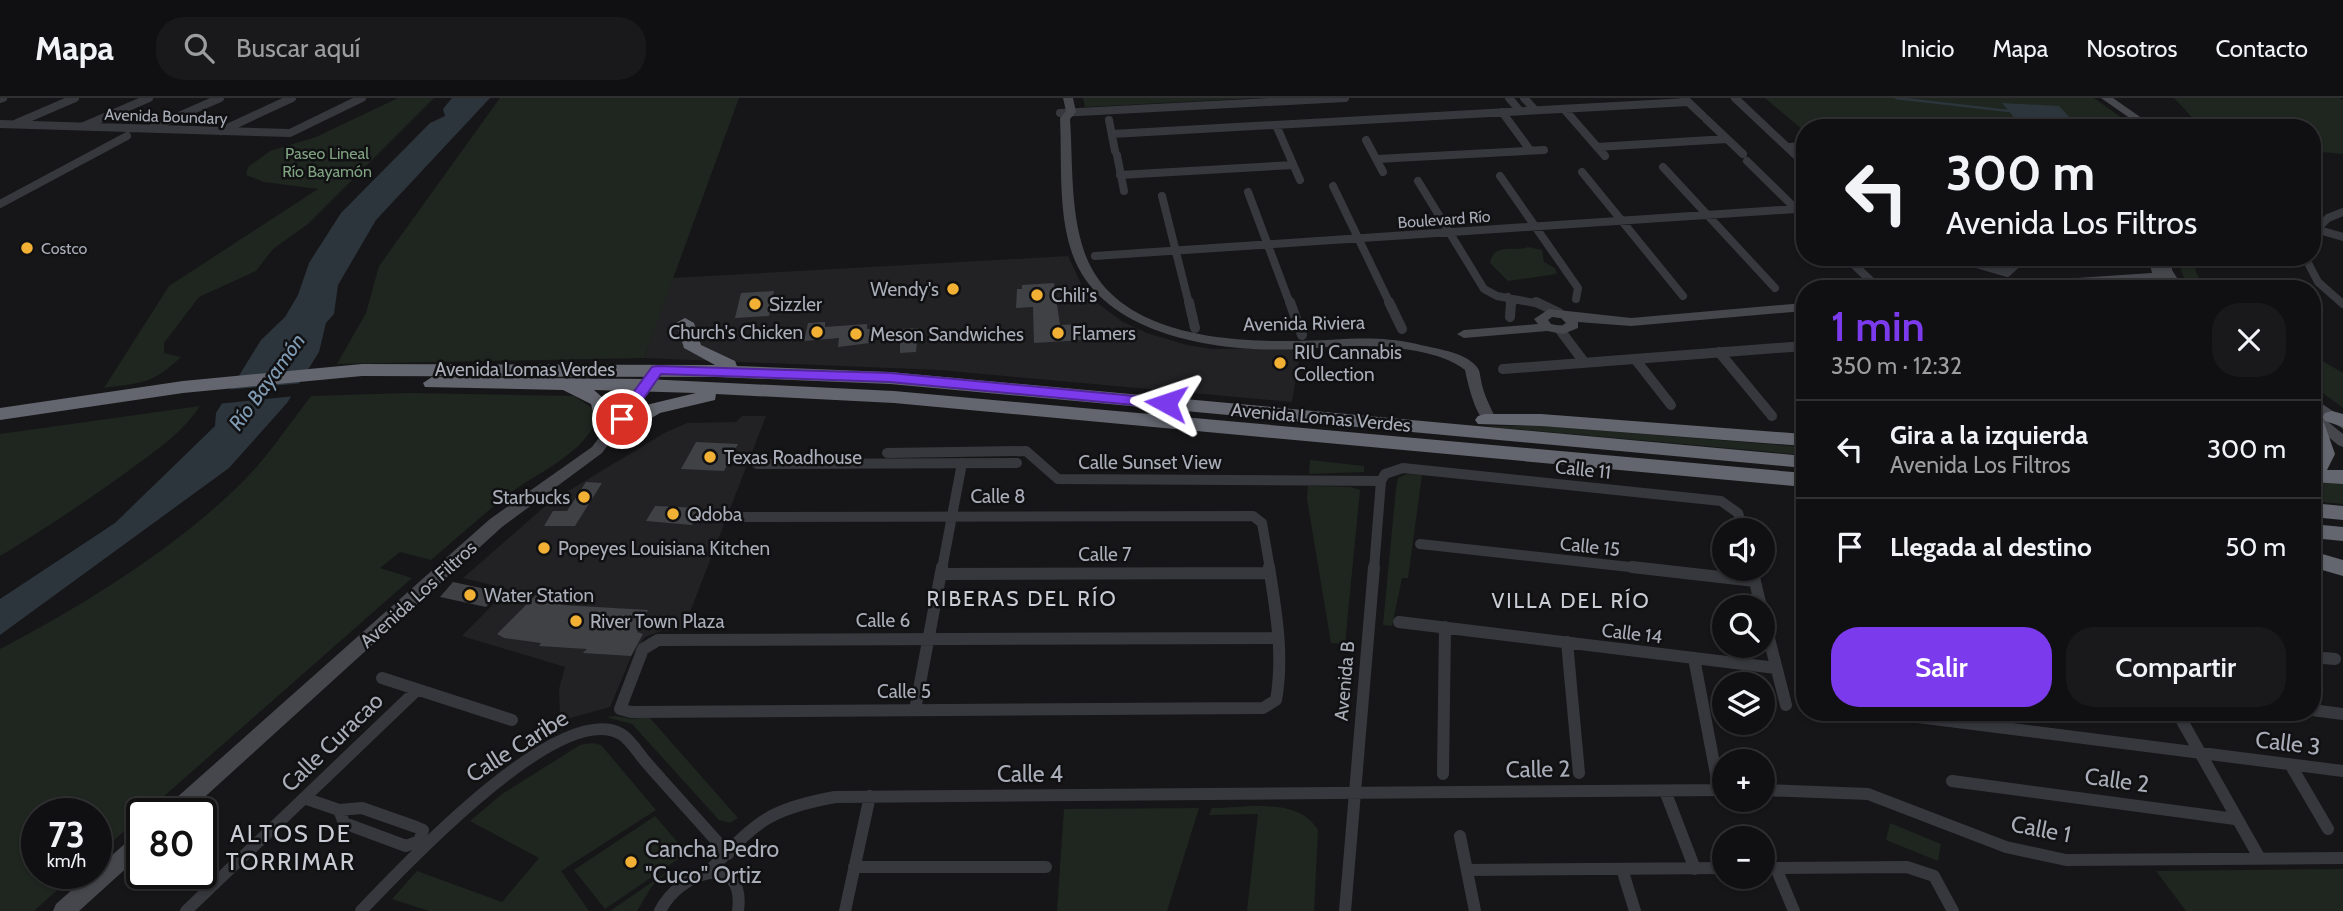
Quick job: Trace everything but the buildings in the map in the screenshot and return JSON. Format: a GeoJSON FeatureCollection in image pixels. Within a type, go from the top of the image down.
{"type":"FeatureCollection","features":[{"type":"Feature","properties":{"kind":"highway"},"geometry":{"type":"LineString","coordinates":[[684,323],[688,338],[702,355],[755,372]]}},
{"type":"Feature","properties":{"kind":"highway","name":"Avenida Lomas Verdes"},"geometry":{"type":"LineString","coordinates":[[0,414],[230,396],[359,378],[482,368],[652,377],[743,389],[967,403],[1796,479]]}},
{"type":"Feature","properties":{"kind":"highway","name":"Avenida Lomas Verdes"},"geometry":{"type":"LineString","coordinates":[[359,378],[553,384],[755,372],[890,378],[1796,461]]}},
{"type":"Feature","properties":{"kind":"highway"},"geometry":{"type":"LineString","coordinates":[[553,384],[601,402],[606,412],[609,437],[653,409],[743,389]]}},
{"type":"Feature","properties":{"kind":"highway","name":"Avenida Lomas Verdes"},"geometry":{"type":"LineString","coordinates":[[0,426],[85,407]]}},
{"type":"Feature","properties":{"kind":"highway"},"geometry":{"type":"LineString","coordinates":[[2321,462],[2325,454],[2328,419]]}},
{"type":"Feature","properties":{"kind":"highway"},"geometry":{"type":"LineString","coordinates":[[1360,421],[1541,420],[1796,439]]}},
{"type":"Feature","properties":{"kind":"highway"},"geometry":{"type":"LineString","coordinates":[[2321,476],[2343,477]]}},
{"type":"Feature","properties":{"kind":"highway"},"geometry":{"type":"LineString","coordinates":[[2321,511],[2343,513]]}},
{"type":"Feature","properties":{"kind":"highway"},"geometry":{"type":"LineString","coordinates":[[2321,532],[2343,534]]}},
{"type":"Feature","properties":{"kind":"highway"},"geometry":{"type":"LineString","coordinates":[[2321,562],[2343,568]]}},
{"type":"Feature","properties":{"kind":"street"},"geometry":{"type":"LineString","coordinates":[[13,125],[75,98]]}},
{"type":"Feature","properties":{"kind":"street"},"geometry":{"type":"LineString","coordinates":[[81,127],[149,98]]}},
{"type":"Feature","properties":{"kind":"street"},"geometry":{"type":"LineString","coordinates":[[149,130],[220,98]]}},
{"type":"Feature","properties":{"kind":"street"},"geometry":{"type":"LineString","coordinates":[[218,132],[292,98]]}},
{"type":"Feature","properties":{"kind":"street","name":"Avenida Boundary"},"geometry":{"type":"LineString","coordinates":[[0,124],[290,133],[362,98]]}},
{"type":"Feature","properties":{"kind":"street","name":"Avenida Riviera"},"geometry":{"type":"LineString","coordinates":[[1057,98],[1065,114]]}},
{"type":"Feature","properties":{"kind":"street","name":"Avenida Riviera"},"geometry":{"type":"LineString","coordinates":[[1068,98],[1065,114],[1070,181],[1068,197],[1078,251],[1083,264],[1105,294],[1122,308],[1182,334],[1223,342],[1302,345],[1379,342],[1462,361],[1472,369],[1475,387],[1489,420]]}},
{"type":"Feature","properties":{"kind":"street"},"geometry":{"type":"LineString","coordinates":[[1065,114],[1289,99],[1345,98]]}},
{"type":"Feature","properties":{"kind":"street"},"geometry":{"type":"LineString","coordinates":[[1509,98],[1527,111]]}},
{"type":"Feature","properties":{"kind":"street"},"geometry":{"type":"LineString","coordinates":[[1515,98],[1527,111]]}},
{"type":"Feature","properties":{"kind":"street"},"geometry":{"type":"LineString","coordinates":[[1524,98],[1527,111]]}},
{"type":"Feature","properties":{"kind":"street"},"geometry":{"type":"LineString","coordinates":[[1735,98],[1796,154]]}},
{"type":"Feature","properties":{"kind":"street"},"geometry":{"type":"LineString","coordinates":[[1745,98],[1796,143]]}},
{"type":"Feature","properties":{"kind":"street"},"geometry":{"type":"LineString","coordinates":[[2106,98],[2138,119]]}},
{"type":"Feature","properties":{"kind":"street"},"geometry":{"type":"LineString","coordinates":[[2115,98],[2147,119]]}},
{"type":"Feature","properties":{"kind":"street"},"geometry":{"type":"LineString","coordinates":[[1112,134],[1686,100],[1796,209]]}},
{"type":"Feature","properties":{"kind":"street"},"geometry":{"type":"LineString","coordinates":[[1564,109],[1605,156]]}},
{"type":"Feature","properties":{"kind":"street"},"geometry":{"type":"LineString","coordinates":[[1502,112],[1530,150]]}},
{"type":"Feature","properties":{"kind":"street"},"geometry":{"type":"LineString","coordinates":[[1109,120],[1124,191]]}},
{"type":"Feature","properties":{"kind":"street"},"geometry":{"type":"LineString","coordinates":[[1356,120],[1384,172]]}},
{"type":"Feature","properties":{"kind":"street"},"geometry":{"type":"LineString","coordinates":[[1276,125],[1300,180]]}},
{"type":"Feature","properties":{"kind":"street"},"geometry":{"type":"LineString","coordinates":[[0,204],[127,136]]}},
{"type":"Feature","properties":{"kind":"street"},"geometry":{"type":"LineString","coordinates":[[1597,147],[1727,139]]}},
{"type":"Feature","properties":{"kind":"street"},"geometry":{"type":"LineString","coordinates":[[1789,146],[1796,148]]}},
{"type":"Feature","properties":{"kind":"street"},"geometry":{"type":"LineString","coordinates":[[1377,159],[1544,150]]}},
{"type":"Feature","properties":{"kind":"street"},"geometry":{"type":"LineString","coordinates":[[1120,175],[1293,165]]}},
{"type":"Feature","properties":{"kind":"street"},"geometry":{"type":"LineString","coordinates":[[1663,167],[1775,288]]}},
{"type":"Feature","properties":{"kind":"street"},"geometry":{"type":"LineString","coordinates":[[1582,172],[1683,296]]}},
{"type":"Feature","properties":{"kind":"street"},"geometry":{"type":"LineString","coordinates":[[1500,176],[1578,288],[1576,299]]}},
{"type":"Feature","properties":{"kind":"street"},"geometry":{"type":"LineString","coordinates":[[1418,181],[1480,285],[1490,293],[1526,299]]}},
{"type":"Feature","properties":{"kind":"street"},"geometry":{"type":"LineString","coordinates":[[1333,186],[1402,328]]}},
{"type":"Feature","properties":{"kind":"street"},"geometry":{"type":"LineString","coordinates":[[1248,192],[1302,335]]}},
{"type":"Feature","properties":{"kind":"street"},"geometry":{"type":"LineString","coordinates":[[1162,196],[1195,328]]}},
{"type":"Feature","properties":{"kind":"street","name":"Boulevard Río"},"geometry":{"type":"LineString","coordinates":[[1094,256],[1796,209]]}},
{"type":"Feature","properties":{"kind":"street"},"geometry":{"type":"LineString","coordinates":[[2321,224],[2343,212]]}},
{"type":"Feature","properties":{"kind":"street"},"geometry":{"type":"LineString","coordinates":[[2321,232],[2343,237]]}},
{"type":"Feature","properties":{"kind":"street"},"geometry":{"type":"LineString","coordinates":[[1855,266],[1870,280]]}},
{"type":"Feature","properties":{"kind":"street"},"geometry":{"type":"LineString","coordinates":[[1979,266],[2007,272],[2014,266]]}},
{"type":"Feature","properties":{"kind":"street"},"geometry":{"type":"LineString","coordinates":[[2321,285],[2343,303]]}},
{"type":"Feature","properties":{"kind":"street"},"geometry":{"type":"LineString","coordinates":[[1490,293],[1518,293],[1556,321],[1584,362]]}},
{"type":"Feature","properties":{"kind":"street"},"geometry":{"type":"LineString","coordinates":[[1508,297],[1511,304],[1510,317]]}},
{"type":"Feature","properties":{"kind":"street"},"geometry":{"type":"LineString","coordinates":[[1508,297],[1556,321]]}},
{"type":"Feature","properties":{"kind":"street"},"geometry":{"type":"LineString","coordinates":[[1464,334],[1501,332],[1556,321],[1619,322],[1796,309]]}},
{"type":"Feature","properties":{"kind":"street"},"geometry":{"type":"LineString","coordinates":[[1503,369],[1796,348]]}},
{"type":"Feature","properties":{"kind":"street"},"geometry":{"type":"LineString","coordinates":[[1719,352],[1772,416]]}},
{"type":"Feature","properties":{"kind":"street"},"geometry":{"type":"LineString","coordinates":[[1635,359],[1671,405]]}},
{"type":"Feature","properties":{"kind":"street","name":"Avenida Los Filtros"},"geometry":{"type":"LineString","coordinates":[[190,798],[496,523],[597,450],[652,377]]}},
{"type":"Feature","properties":{"kind":"street"},"geometry":{"type":"LineString","coordinates":[[2328,419],[2343,442]]}},
{"type":"Feature","properties":{"kind":"street","name":"Calle Sunset View"},"geometry":{"type":"LineString","coordinates":[[887,453],[1026,452],[1058,479],[1381,481]]}},
{"type":"Feature","properties":{"kind":"street"},"geometry":{"type":"LineString","coordinates":[[915,710],[962,463]]}},
{"type":"Feature","properties":{"kind":"street"},"geometry":{"type":"LineString","coordinates":[[757,464],[1017,463]]}},
{"type":"Feature","properties":{"kind":"street","name":"Calle 11"},"geometry":{"type":"LineString","coordinates":[[1381,481],[1385,474],[1402,468],[1721,501],[1738,513],[1739,518]]}},
{"type":"Feature","properties":{"kind":"street","name":"Avenida B"},"geometry":{"type":"LineString","coordinates":[[1345,911],[1381,481]]}},
{"type":"Feature","properties":{"kind":"street","name":"Calle 8"},"geometry":{"type":"LineString","coordinates":[[737,517],[1245,515],[1257,518],[1262,523],[1270,573]]}},
{"type":"Feature","properties":{"kind":"street","name":"Calle 15"},"geometry":{"type":"LineString","coordinates":[[1420,544],[1755,582]]}},
{"type":"Feature","properties":{"kind":"street"},"geometry":{"type":"LineString","coordinates":[[1270,573],[1278,638]]}},
{"type":"Feature","properties":{"kind":"street","name":"Calle 7"},"geometry":{"type":"LineString","coordinates":[[941,574],[1270,573]]}},
{"type":"Feature","properties":{"kind":"street"},"geometry":{"type":"LineString","coordinates":[[1755,582],[1758,595]]}},
{"type":"Feature","properties":{"kind":"street","name":"Calle 14"},"geometry":{"type":"LineString","coordinates":[[1399,622],[1776,668]]}},
{"type":"Feature","properties":{"kind":"street"},"geometry":{"type":"LineString","coordinates":[[1443,774],[1445,627]]}},
{"type":"Feature","properties":{"kind":"street","name":"Calle 6"},"geometry":{"type":"LineString","coordinates":[[634,672],[643,649],[658,640],[1278,638]]}},
{"type":"Feature","properties":{"kind":"street","name":"Calle 5"},"geometry":{"type":"LineString","coordinates":[[634,672],[619,706],[631,712],[1264,708],[1276,701],[1278,638]]}},
{"type":"Feature","properties":{"kind":"street"},"geometry":{"type":"LineString","coordinates":[[1567,642],[1579,773]]}},
{"type":"Feature","properties":{"kind":"street"},"geometry":{"type":"LineString","coordinates":[[1774,658],[1786,705]]}},
{"type":"Feature","properties":{"kind":"street"},"geometry":{"type":"LineString","coordinates":[[2321,658],[2335,660]]}},
{"type":"Feature","properties":{"kind":"street"},"geometry":{"type":"LineString","coordinates":[[1694,659],[1713,749]]}},
{"type":"Feature","properties":{"kind":"street"},"geometry":{"type":"LineString","coordinates":[[382,678],[512,720]]}},
{"type":"Feature","properties":{"kind":"street","name":"Calle Curacao"},"geometry":{"type":"LineString","coordinates":[[186,911],[417,690]]}},
{"type":"Feature","properties":{"kind":"street"},"geometry":{"type":"LineString","coordinates":[[2321,711],[2343,714]]}},
{"type":"Feature","properties":{"kind":"street","name":"Calle 3"},"geometry":{"type":"LineString","coordinates":[[1949,721],[2343,771]]}},
{"type":"Feature","properties":{"kind":"street"},"geometry":{"type":"LineString","coordinates":[[2182,721],[2259,858]]}},
{"type":"Feature","properties":{"kind":"street","name":"Calle Caribe"},"geometry":{"type":"LineString","coordinates":[[361,911],[422,842],[486,790],[551,746],[580,730],[600,726],[621,734],[728,855]]}},
{"type":"Feature","properties":{"kind":"street"},"geometry":{"type":"LineString","coordinates":[[2290,764],[2328,829]]}},
{"type":"Feature","properties":{"kind":"street","name":"Calle 2"},"geometry":{"type":"LineString","coordinates":[[1952,781],[2235,819]]}},
{"type":"Feature","properties":{"kind":"street","name":"Calle 2"},"geometry":{"type":"LineString","coordinates":[[1353,793],[1712,790]]}},
{"type":"Feature","properties":{"kind":"street","name":"Calle 1"},"geometry":{"type":"LineString","coordinates":[[1775,790],[1824,790],[1868,794],[2007,847],[2066,860],[2343,858]]}},
{"type":"Feature","properties":{"kind":"street"},"geometry":{"type":"LineString","coordinates":[[1665,791],[1695,869]]}},
{"type":"Feature","properties":{"kind":"street","name":"Calle 4"},"geometry":{"type":"LineString","coordinates":[[708,873],[728,855],[749,828],[780,810],[835,797],[1353,793]]}},
{"type":"Feature","properties":{"kind":"street"},"geometry":{"type":"LineString","coordinates":[[845,911],[870,796]]}},
{"type":"Feature","properties":{"kind":"street"},"geometry":{"type":"LineString","coordinates":[[304,798],[339,810],[362,808],[405,823],[423,830],[422,842],[406,846],[362,830],[344,823],[339,810]]}},
{"type":"Feature","properties":{"kind":"street"},"geometry":{"type":"LineString","coordinates":[[362,830],[377,814]]}},
{"type":"Feature","properties":{"kind":"street"},"geometry":{"type":"LineString","coordinates":[[389,840],[405,823]]}},
{"type":"Feature","properties":{"kind":"street"},"geometry":{"type":"LineString","coordinates":[[1460,836],[1475,911]]}},
{"type":"Feature","properties":{"kind":"street"},"geometry":{"type":"LineString","coordinates":[[64,911],[126,855]]}},
{"type":"Feature","properties":{"kind":"street"},"geometry":{"type":"LineString","coordinates":[[854,867],[1046,867]]}},
{"type":"Feature","properties":{"kind":"street"},"geometry":{"type":"LineString","coordinates":[[1775,868],[1908,867],[1934,876],[1953,911]]}},
{"type":"Feature","properties":{"kind":"street"},"geometry":{"type":"LineString","coordinates":[[1622,869],[1635,911]]}},
{"type":"Feature","properties":{"kind":"street"},"geometry":{"type":"LineString","coordinates":[[1466,870],[1712,869]]}},
{"type":"Feature","properties":{"kind":"street"},"geometry":{"type":"LineString","coordinates":[[660,911],[664,900],[677,884],[695,875],[708,873],[721,874],[736,883],[741,898],[738,911]]}},
{"type":"Feature","properties":{"kind":"street"},"geometry":{"type":"LineString","coordinates":[[1775,878],[1794,911]]}},
{"type":"Feature","properties":{"kind":"shaded area"},"geometry":{"type":"Polygon","coordinates":[[[1068,256],[1084,290],[1096,302],[1123,322],[1147,333],[1212,349],[1301,348],[1292,402],[939,370],[644,358],[672,278],[1068,256]]]}},
{"type":"Feature","properties":{"kind":"shaded area","name":"River Town Plaza"},"geometry":{"type":"Polygon","coordinates":[[[742,416],[766,416],[683,630],[661,631],[645,637],[631,657],[610,707],[560,721],[559,689],[565,667],[462,636],[508,589],[463,578],[550,502],[666,432],[687,423],[736,422],[742,416]]]}},
{"type":"Feature","properties":{"kind":"green space","name":"Paseo Lineal Río Bayamón"},"geometry":{"type":"Polygon","coordinates":[[[398,98],[434,98],[308,224],[273,249],[256,271],[199,297],[164,343],[164,353],[181,357],[171,366],[146,381],[104,388],[169,286],[318,189],[264,182],[246,175],[248,167],[270,151],[316,137],[398,98]]]}},
{"type":"Feature","properties":{"kind":"green space"},"geometry":{"type":"Polygon","coordinates":[[[500,98],[739,98],[644,358],[337,364],[366,313],[379,266],[500,98]]]}},
{"type":"Feature","properties":{"kind":"green space"},"geometry":{"type":"Polygon","coordinates":[[[1083,98],[1257,98],[1085,107],[1083,98]]]}},
{"type":"Feature","properties":{"kind":"green space"},"geometry":{"type":"Polygon","coordinates":[[[1765,98],[2094,98],[2123,119],[1796,119],[1796,124],[1765,98]]]}},
{"type":"Feature","properties":{"kind":"green space"},"geometry":{"type":"Polygon","coordinates":[[[2174,98],[2339,98],[2343,100],[2343,154],[2321,152],[2321,119],[2194,119],[2174,98]]]}},
{"type":"Feature","properties":{"kind":"green space"},"geometry":{"type":"Polygon","coordinates":[[[1528,247],[1542,250],[1544,262],[1555,268],[1557,274],[1508,281],[1490,263],[1492,256],[1500,250],[1528,247]]]}},
{"type":"Feature","properties":{"kind":"green space"},"geometry":{"type":"Polygon","coordinates":[[[2179,266],[2196,266],[2199,280],[2186,280],[2179,266]]]}},
{"type":"Feature","properties":{"kind":"green space"},"geometry":{"type":"Polygon","coordinates":[[[2321,360],[2343,373],[2343,408],[2321,392],[2321,360]]]}},
{"type":"Feature","properties":{"kind":"green space"},"geometry":{"type":"Polygon","coordinates":[[[409,393],[574,396],[592,408],[595,424],[567,456],[506,496],[431,560],[400,552],[380,568],[412,578],[162,798],[126,798],[126,830],[112,842],[112,798],[21,798],[21,889],[58,889],[34,911],[0,911],[0,649],[103,590],[172,543],[204,517],[259,464],[311,396],[409,393]]]}},
{"type":"Feature","properties":{"kind":"green space"},"geometry":{"type":"Polygon","coordinates":[[[200,406],[177,433],[151,455],[0,556],[0,434],[200,406]]]}},
{"type":"Feature","properties":{"kind":"green space"},"geometry":{"type":"Polygon","coordinates":[[[1482,426],[1543,426],[1796,446],[1796,454],[1482,426]]]}},
{"type":"Feature","properties":{"kind":"green space"},"geometry":{"type":"Polygon","coordinates":[[[1310,460],[1364,466],[1364,472],[1309,474],[1310,460]]]}},
{"type":"Feature","properties":{"kind":"green space"},"geometry":{"type":"Polygon","coordinates":[[[1406,474],[1422,475],[1408,578],[1402,578],[1392,626],[1383,625],[1396,488],[1398,478],[1406,474]]]}},
{"type":"Feature","properties":{"kind":"green space"},"geometry":{"type":"Polygon","coordinates":[[[2321,482],[2343,482],[2343,504],[2321,502],[2321,482]]]}},
{"type":"Feature","properties":{"kind":"green space"},"geometry":{"type":"Polygon","coordinates":[[[1308,486],[1351,487],[1360,490],[1345,644],[1331,643],[1307,499],[1308,486]]]}},
{"type":"Feature","properties":{"kind":"green space"},"geometry":{"type":"Polygon","coordinates":[[[606,717],[631,719],[649,717],[738,818],[730,823],[719,820],[632,724],[606,717]]]}},
{"type":"Feature","properties":{"kind":"green space"},"geometry":{"type":"Polygon","coordinates":[[[580,745],[601,745],[656,810],[561,871],[589,911],[429,911],[392,899],[417,871],[502,902],[539,858],[470,821],[502,794],[580,745]]]}},
{"type":"Feature","properties":{"kind":"green space"},"geometry":{"type":"Polygon","coordinates":[[[1270,806],[1298,812],[1309,819],[1318,830],[1314,911],[1247,911],[1258,814],[1209,815],[1212,808],[1270,806]]]}},
{"type":"Feature","properties":{"kind":"green space"},"geometry":{"type":"Polygon","coordinates":[[[1199,808],[1167,911],[1057,911],[1064,809],[1199,808]]]}},
{"type":"Feature","properties":{"kind":"green space","name":"Cancha Pedro \"Cuco\" Ortiz"},"geometry":{"type":"Polygon","coordinates":[[[655,816],[687,853],[605,909],[574,870],[655,816]]]}},
{"type":"Feature","properties":{"kind":"green space"},"geometry":{"type":"Polygon","coordinates":[[[1890,823],[1941,844],[1938,861],[1886,840],[1890,823]]]}},
{"type":"Feature","properties":{"kind":"green space"},"geometry":{"type":"Polygon","coordinates":[[[671,869],[652,886],[637,911],[610,911],[671,869]]]}},
{"type":"Feature","properties":{"kind":"green space"},"geometry":{"type":"Polygon","coordinates":[[[2343,869],[2343,911],[2186,911],[2156,871],[2343,869]]]}},
{"type":"Feature","properties":{"kind":"water","name":"Río Bayamón"},"geometry":{"type":"Polygon","coordinates":[[[452,98],[490,98],[376,220],[338,285],[334,314],[326,323],[319,352],[287,403],[229,468],[0,635],[0,599],[115,523],[215,426],[216,413],[261,340],[285,317],[298,295],[309,263],[341,213],[430,123],[445,116],[443,109],[452,98]]]}},
{"type":"Feature","properties":{"kind":"water"},"geometry":{"type":"Polygon","coordinates":[[[2002,103],[2059,106],[2071,119],[2015,119],[2002,103]]]}},
{"type":"Feature","properties":{"kind":"pier"},"geometry":{"type":"Polygon","coordinates":[[[304,383],[295,396],[217,404],[225,390],[304,383]]]}},
{"type":"Feature","properties":{"kind":"waterway"},"geometry":{"type":"LineString","coordinates":[[1896,98],[2009,111]]}},
{"type":"Feature","properties":{"kind":"place","name":"Costco"},"geometry":{"type":"Point","coordinates":[27,248]}},
{"type":"Feature","properties":{"kind":"place","name":"Wendy's"},"geometry":{"type":"Point","coordinates":[953,289]}},
{"type":"Feature","properties":{"kind":"place","name":"Chili's"},"geometry":{"type":"Point","coordinates":[1037,295]}},
{"type":"Feature","properties":{"kind":"place","name":"Sizzler"},"geometry":{"type":"Point","coordinates":[755,304]}},
{"type":"Feature","properties":{"kind":"place","name":"Church's Chicken"},"geometry":{"type":"Point","coordinates":[817,332]}},
{"type":"Feature","properties":{"kind":"place","name":"Flamers"},"geometry":{"type":"Point","coordinates":[1058,333]}},
{"type":"Feature","properties":{"kind":"place","name":"Meson Sandwiches"},"geometry":{"type":"Point","coordinates":[856,334]}},
{"type":"Feature","properties":{"kind":"place","name":"RIU Cannabis Collection"},"geometry":{"type":"Point","coordinates":[1280,363]}},
{"type":"Feature","properties":{"kind":"place","name":"Texas Roadhouse"},"geometry":{"type":"Point","coordinates":[710,457]}},
{"type":"Feature","properties":{"kind":"place","name":"Starbucks"},"geometry":{"type":"Point","coordinates":[584,497]}},
{"type":"Feature","properties":{"kind":"place","name":"Qdoba"},"geometry":{"type":"Point","coordinates":[673,514]}},
{"type":"Feature","properties":{"kind":"place","name":"Popeyes Louisiana Kitchen"},"geometry":{"type":"Point","coordinates":[544,548]}},
{"type":"Feature","properties":{"kind":"place","name":"Water Station"},"geometry":{"type":"Point","coordinates":[470,595]}},
{"type":"Feature","properties":{"kind":"place","name":"River Town Plaza"},"geometry":{"type":"Point","coordinates":[576,621]}},
{"type":"Feature","properties":{"kind":"place","name":"Cancha Pedro \"Cuco\" Ortiz"},"geometry":{"type":"Point","coordinates":[631,862]}},
{"type":"Feature","properties":{"kind":"district","name":"RIBERAS DEL RÍO"},"geometry":{"type":"Point","coordinates":[1022,599]}},
{"type":"Feature","properties":{"kind":"district","name":"VILLA DEL RÍO"},"geometry":{"type":"Point","coordinates":[1571,601]}},
{"type":"Feature","properties":{"kind":"district","name":"ALTOS DE TORRIMAR"},"geometry":{"type":"Point","coordinates":[291,848]}},
{"type":"Feature","properties":{"kind":"route"},"geometry":{"type":"LineString","coordinates":[[622,419],[657,370],[890,378],[1166,403]]}}]}
